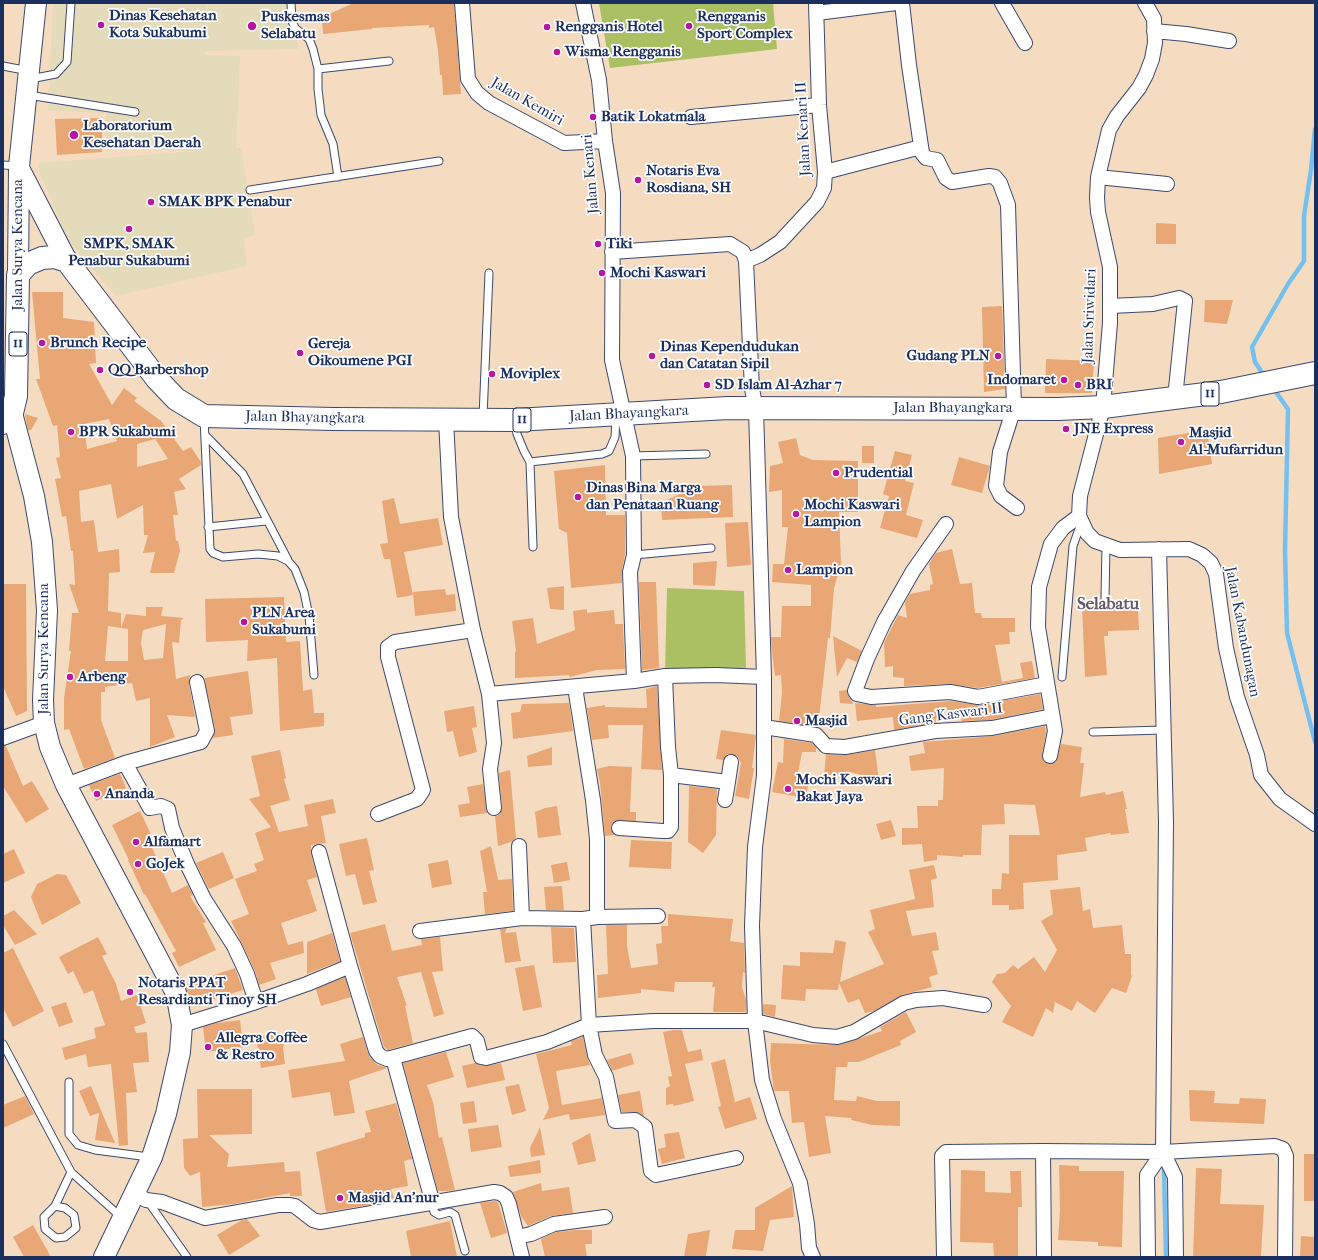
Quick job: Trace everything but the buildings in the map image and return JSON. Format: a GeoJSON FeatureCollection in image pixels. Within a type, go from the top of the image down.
{"type":"FeatureCollection","features":[{"type":"Feature","properties":{"kind":"highway"},"geometry":{"type":"LineString","coordinates":[[18,275],[28,264],[42,258],[55,257],[67,261],[157,379],[176,399],[205,425]]}},
{"type":"Feature","properties":{"kind":"highway","name":"Jalan Surya Kencana"},"geometry":{"type":"LineString","coordinates":[[7,418],[16,396],[18,371],[18,275]]}},
{"type":"Feature","properties":{"kind":"highway","name":"Jalan Bhayangkara"},"geometry":{"type":"LineString","coordinates":[[205,425],[515,420],[728,408],[1103,407],[1229,390],[1315,373]]}},
{"type":"Feature","properties":{"kind":"street","name":"Jalan Surya Kencana"},"geometry":{"type":"LineString","coordinates":[[18,275],[11,166],[28,81],[36,3]]}},
{"type":"Feature","properties":{"kind":"street","name":"Jalan Kemiri"},"geometry":{"type":"LineString","coordinates":[[462,3],[468,79],[476,93],[489,103],[564,143],[605,141]]}},
{"type":"Feature","properties":{"kind":"street","name":"Jalan Kenari"},"geometry":{"type":"LineString","coordinates":[[583,3],[600,80],[605,141],[613,193],[612,360],[620,415],[633,456],[634,556],[630,572],[634,681]]}},
{"type":"Feature","properties":{"kind":"street"},"geometry":{"type":"LineString","coordinates":[[817,8],[896,3]]}},
{"type":"Feature","properties":{"kind":"street"},"geometry":{"type":"LineString","coordinates":[[902,3],[909,65],[921,147],[924,156],[938,162],[949,181],[958,182],[992,176],[997,179],[1005,194],[1008,205],[1014,408],[1000,452],[996,486],[1001,496],[1017,508]]}},
{"type":"Feature","properties":{"kind":"street"},"geometry":{"type":"LineString","coordinates":[[1002,3],[1025,43]]}},
{"type":"Feature","properties":{"kind":"street","name":"Jalan Sriwidari"},"geometry":{"type":"LineString","coordinates":[[1103,407],[1110,306],[1110,267],[1098,212],[1098,177],[1109,130],[1146,75],[1155,43],[1154,19],[1145,3]]}},
{"type":"Feature","properties":{"kind":"street","name":"Jalan Kenari II"},"geometry":{"type":"LineString","coordinates":[[746,261],[760,255],[780,242],[817,202],[824,188],[825,172],[819,105],[817,8]]}},
{"type":"Feature","properties":{"kind":"street"},"geometry":{"type":"LineString","coordinates":[[1154,31],[1186,34],[1229,41]]}},
{"type":"Feature","properties":{"kind":"street"},"geometry":{"type":"LineString","coordinates":[[691,117],[819,105]]}},
{"type":"Feature","properties":{"kind":"street"},"geometry":{"type":"LineString","coordinates":[[825,172],[921,147]]}},
{"type":"Feature","properties":{"kind":"street","name":"Jalan Surya Kencana"},"geometry":{"type":"LineString","coordinates":[[11,166],[67,261]]}},
{"type":"Feature","properties":{"kind":"street"},"geometry":{"type":"LineString","coordinates":[[1098,177],[1168,184]]}},
{"type":"Feature","properties":{"kind":"street"},"geometry":{"type":"LineString","coordinates":[[612,252],[730,244],[743,252],[746,261],[752,389],[756,409],[764,677],[764,776],[755,854],[752,926],[754,1021],[762,1080],[774,1119],[800,1183],[807,1224],[809,1248],[813,1257]]}},
{"type":"Feature","properties":{"kind":"street"},"geometry":{"type":"LineString","coordinates":[[1110,306],[1153,304],[1179,298],[1185,301],[1175,398]]}},
{"type":"Feature","properties":{"kind":"street"},"geometry":{"type":"LineString","coordinates":[[1050,756],[1055,736],[1038,627],[1039,587],[1051,544],[1063,528],[1080,519],[1080,496],[1103,407]]}},
{"type":"Feature","properties":{"kind":"street","name":"Jalan Surya Kencana"},"geometry":{"type":"LineString","coordinates":[[7,418],[34,496],[42,542],[47,610],[43,700],[44,723],[50,747],[66,785],[176,993],[182,1025],[180,1052],[170,1095],[141,1197],[123,1218],[104,1257]]}},
{"type":"Feature","properties":{"kind":"street"},"geometry":{"type":"LineString","coordinates":[[446,420],[451,517],[473,630],[489,694],[494,743],[490,769],[494,808]]}},
{"type":"Feature","properties":{"kind":"street","name":"Jalan Kabandunagan"},"geometry":{"type":"LineString","coordinates":[[1080,519],[1087,533],[1095,541],[1120,550],[1189,549],[1202,555],[1211,563],[1217,580],[1226,648],[1237,697],[1257,755],[1261,774],[1280,799],[1315,824]]}},
{"type":"Feature","properties":{"kind":"street"},"geometry":{"type":"LineString","coordinates":[[946,524],[913,571],[884,622],[867,659],[855,691],[857,694],[872,697],[950,692],[978,696],[1047,684]]}},
{"type":"Feature","properties":{"kind":"street"},"geometry":{"type":"LineString","coordinates":[[1160,549],[1166,822],[1163,1152],[1175,1177],[1176,1257]]}},
{"type":"Feature","properties":{"kind":"street"},"geometry":{"type":"LineString","coordinates":[[378,814],[417,799],[423,790],[388,657],[388,647],[395,642],[473,630]]}},
{"type":"Feature","properties":{"kind":"street"},"geometry":{"type":"LineString","coordinates":[[489,694],[634,681],[665,676],[716,675],[764,677]]}},
{"type":"Feature","properties":{"kind":"street"},"geometry":{"type":"LineString","coordinates":[[619,828],[668,831],[671,827],[671,775],[668,747],[665,676]]}},
{"type":"Feature","properties":{"kind":"street"},"geometry":{"type":"LineString","coordinates":[[66,785],[125,763],[202,742],[207,731],[197,682]]}},
{"type":"Feature","properties":{"kind":"street"},"geometry":{"type":"LineString","coordinates":[[575,687],[593,800],[597,839],[597,917]]}},
{"type":"Feature","properties":{"kind":"street","name":"Gang Kaswari II"},"geometry":{"type":"LineString","coordinates":[[764,728],[816,735],[826,746],[845,747],[935,731],[992,728],[1052,716]]}},
{"type":"Feature","properties":{"kind":"street"},"geometry":{"type":"LineString","coordinates":[[3,738],[44,723]]}},
{"type":"Feature","properties":{"kind":"street"},"geometry":{"type":"LineString","coordinates":[[725,800],[731,762]]}},
{"type":"Feature","properties":{"kind":"street"},"geometry":{"type":"LineString","coordinates":[[125,763],[150,808],[161,806],[168,809],[172,828],[187,864],[204,899],[234,946],[247,974],[256,1002]]}},
{"type":"Feature","properties":{"kind":"street"},"geometry":{"type":"LineString","coordinates":[[671,775],[728,782]]}},
{"type":"Feature","properties":{"kind":"street"},"geometry":{"type":"LineString","coordinates":[[519,846],[522,918]]}},
{"type":"Feature","properties":{"kind":"street"},"geometry":{"type":"LineString","coordinates":[[319,852],[350,966],[376,1051],[380,1056],[388,1059],[472,1036],[477,1041],[481,1057],[486,1058],[547,1042],[589,1025],[653,1021],[754,1021],[813,1035],[837,1037],[854,1032],[904,1003],[916,1000],[943,998],[984,1005]]}},
{"type":"Feature","properties":{"kind":"street"},"geometry":{"type":"LineString","coordinates":[[420,931],[522,918],[583,919],[597,917],[658,916]]}},
{"type":"Feature","properties":{"kind":"street"},"geometry":{"type":"LineString","coordinates":[[583,919],[589,1025],[595,1055],[606,1077],[614,1119],[617,1122],[635,1120],[645,1127],[651,1171],[653,1174],[659,1175],[736,1158]]}},
{"type":"Feature","properties":{"kind":"street"},"geometry":{"type":"LineString","coordinates":[[182,1025],[256,1002],[350,966]]}},
{"type":"Feature","properties":{"kind":"street"},"geometry":{"type":"LineString","coordinates":[[393,1058],[433,1204]]}},
{"type":"Feature","properties":{"kind":"street"},"geometry":{"type":"LineString","coordinates":[[944,1257],[942,1156],[946,1152],[1043,1150],[1163,1152],[1275,1146],[1283,1148],[1286,1156],[1286,1257]]}},
{"type":"Feature","properties":{"kind":"street"},"geometry":{"type":"LineString","coordinates":[[1043,1150],[1044,1257]]}},
{"type":"Feature","properties":{"kind":"street"},"geometry":{"type":"LineString","coordinates":[[1148,1257],[1147,1175],[1163,1152]]}},
{"type":"Feature","properties":{"kind":"street"},"geometry":{"type":"LineString","coordinates":[[141,1197],[162,1202],[205,1218],[278,1205],[290,1205],[296,1206],[313,1220],[320,1222],[433,1204],[494,1192],[500,1193],[506,1197],[522,1257]]}},
{"type":"Feature","properties":{"kind":"street"},"geometry":{"type":"LineString","coordinates":[[517,1238],[531,1234],[554,1224],[605,1217]]}},
{"type":"Feature","properties":{"kind":"lane"},"geometry":{"type":"LineString","coordinates":[[28,81],[56,74],[67,62],[71,3]]}},
{"type":"Feature","properties":{"kind":"lane"},"geometry":{"type":"LineString","coordinates":[[291,3],[292,21],[295,28],[309,39],[313,49],[318,70],[318,88],[321,114],[333,144],[338,177]]}},
{"type":"Feature","properties":{"kind":"lane"},"geometry":{"type":"LineString","coordinates":[[318,70],[389,61]]}},
{"type":"Feature","properties":{"kind":"lane"},"geometry":{"type":"LineString","coordinates":[[3,66],[28,81],[135,112]]}},
{"type":"Feature","properties":{"kind":"lane"},"geometry":{"type":"LineString","coordinates":[[250,190],[439,161]]}},
{"type":"Feature","properties":{"kind":"lane"},"geometry":{"type":"LineString","coordinates":[[483,420],[489,273]]}},
{"type":"Feature","properties":{"kind":"lane"},"geometry":{"type":"LineString","coordinates":[[530,462],[602,454],[608,450],[615,437],[620,415]]}},
{"type":"Feature","properties":{"kind":"lane"},"geometry":{"type":"LineString","coordinates":[[515,420],[517,434],[530,462],[533,547]]}},
{"type":"Feature","properties":{"kind":"lane"},"geometry":{"type":"LineString","coordinates":[[205,425],[243,474],[266,521],[288,561],[295,569],[304,592],[309,616],[314,674]]}},
{"type":"Feature","properties":{"kind":"lane"},"geometry":{"type":"LineString","coordinates":[[205,425],[210,549],[219,556],[258,554],[278,556],[288,561]]}},
{"type":"Feature","properties":{"kind":"lane"},"geometry":{"type":"LineString","coordinates":[[633,456],[706,454]]}},
{"type":"Feature","properties":{"kind":"lane"},"geometry":{"type":"LineString","coordinates":[[1062,677],[1073,546],[1080,519]]}},
{"type":"Feature","properties":{"kind":"lane"},"geometry":{"type":"LineString","coordinates":[[208,527],[266,521]]}},
{"type":"Feature","properties":{"kind":"lane"},"geometry":{"type":"LineString","coordinates":[[1105,599],[1106,545]]}},
{"type":"Feature","properties":{"kind":"lane"},"geometry":{"type":"LineString","coordinates":[[634,556],[711,548]]}},
{"type":"Feature","properties":{"kind":"lane"},"geometry":{"type":"LineString","coordinates":[[1093,732],[1164,730]]}},
{"type":"Feature","properties":{"kind":"lane"},"geometry":{"type":"LineString","coordinates":[[3,1044],[71,1172],[123,1218]]}},
{"type":"Feature","properties":{"kind":"lane"},"geometry":{"type":"LineString","coordinates":[[69,1082],[69,1134],[78,1145],[95,1150],[152,1157]]}},
{"type":"Feature","properties":{"kind":"lane"},"geometry":{"type":"LineString","coordinates":[[55,1206],[65,1208],[74,1215],[76,1228],[65,1237],[56,1238],[45,1229],[44,1217],[55,1206],[71,1172]]}},
{"type":"Feature","properties":{"kind":"lane"},"geometry":{"type":"LineString","coordinates":[[141,1197],[188,1257]]}},
{"type":"Feature","properties":{"kind":"lane"},"geometry":{"type":"LineString","coordinates":[[433,1204],[434,1212],[440,1215],[450,1212],[455,1215],[465,1251]]}},
{"type":"Feature","properties":{"kind":"shaded area"},"geometry":{"type":"Polygon","coordinates":[[[53,3],[207,3],[206,19],[209,3],[296,3],[298,49],[205,51],[205,55],[240,56],[236,148],[241,148],[255,234],[244,239],[247,266],[116,296],[68,240],[39,171],[39,163],[196,151],[105,147],[106,113],[48,111],[53,3]]]}},
{"type":"Feature","properties":{"kind":"green space","name":"Rengganis Sport Complex"},"geometry":{"type":"Polygon","coordinates":[[[599,3],[773,3],[777,49],[610,68],[599,3]]]}},
{"type":"Feature","properties":{"kind":"green space"},"geometry":{"type":"Polygon","coordinates":[[[667,588],[744,591],[746,668],[665,671],[667,588]]]}},
{"type":"Feature","properties":{"kind":"waterway"},"geometry":{"type":"LineString","coordinates":[[1265,377],[1255,362],[1252,347],[1288,284],[1304,261],[1304,216],[1315,129]]}},
{"type":"Feature","properties":{"kind":"waterway"},"geometry":{"type":"LineString","coordinates":[[1273,388],[1288,409],[1285,550],[1287,633],[1315,742]]}},
{"type":"Feature","properties":{"kind":"waterway"},"geometry":{"type":"LineString","coordinates":[[1164,1169],[1166,1257]]}},
{"type":"Feature","properties":{"kind":"place","name":"Dinas Kesehatan Kota Sukabumi"},"geometry":{"type":"Point","coordinates":[101,25]}},
{"type":"Feature","properties":{"kind":"place","name":"Puskesmas Selabatu"},"geometry":{"type":"Point","coordinates":[252,26]}},
{"type":"Feature","properties":{"kind":"place","name":"Rengganis Sport Complex"},"geometry":{"type":"Point","coordinates":[689,26]}},
{"type":"Feature","properties":{"kind":"place","name":"Rengganis Hotel"},"geometry":{"type":"Point","coordinates":[547,27]}},
{"type":"Feature","properties":{"kind":"place","name":"Wisma Rengganis"},"geometry":{"type":"Point","coordinates":[557,52]}},
{"type":"Feature","properties":{"kind":"place","name":"Batik Lokatmala"},"geometry":{"type":"Point","coordinates":[593,117]}},
{"type":"Feature","properties":{"kind":"place","name":"Laboratorium Kesehatan Daerah"},"geometry":{"type":"Point","coordinates":[74,135]}},
{"type":"Feature","properties":{"kind":"place","name":"Notaris Eva Rosdiana, SH"},"geometry":{"type":"Point","coordinates":[638,180]}},
{"type":"Feature","properties":{"kind":"place","name":"SMAK BPK Penabur"},"geometry":{"type":"Point","coordinates":[151,202]}},
{"type":"Feature","properties":{"kind":"place","name":"SMPK, SMAK Penabur Sukabumi"},"geometry":{"type":"Point","coordinates":[129,229]}},
{"type":"Feature","properties":{"kind":"place","name":"Tiki"},"geometry":{"type":"Point","coordinates":[598,244]}},
{"type":"Feature","properties":{"kind":"place","name":"Mochi Kaswari"},"geometry":{"type":"Point","coordinates":[602,273]}},
{"type":"Feature","properties":{"kind":"place","name":"Brunch Recipe"},"geometry":{"type":"Point","coordinates":[42,343]}},
{"type":"Feature","properties":{"kind":"place","name":"Gereja Oikoumene PGI"},"geometry":{"type":"Point","coordinates":[300,353]}},
{"type":"Feature","properties":{"kind":"place","name":"Dinas Kependudukan dan Catatan Sipil"},"geometry":{"type":"Point","coordinates":[652,356]}},
{"type":"Feature","properties":{"kind":"place","name":"Gudang PLN"},"geometry":{"type":"Point","coordinates":[998,356]}},
{"type":"Feature","properties":{"kind":"place","name":"QQ Barbershop"},"geometry":{"type":"Point","coordinates":[100,370]}},
{"type":"Feature","properties":{"kind":"place","name":"Moviplex"},"geometry":{"type":"Point","coordinates":[492,374]}},
{"type":"Feature","properties":{"kind":"place","name":"Indomaret"},"geometry":{"type":"Point","coordinates":[1064,380]}},
{"type":"Feature","properties":{"kind":"place","name":"SD Islam Al-Azhar 7"},"geometry":{"type":"Point","coordinates":[707,385]}},
{"type":"Feature","properties":{"kind":"place","name":"BRI"},"geometry":{"type":"Point","coordinates":[1078,385]}},
{"type":"Feature","properties":{"kind":"place","name":"JNE Express"},"geometry":{"type":"Point","coordinates":[1066,429]}},
{"type":"Feature","properties":{"kind":"place","name":"BPR Sukabumi"},"geometry":{"type":"Point","coordinates":[71,432]}},
{"type":"Feature","properties":{"kind":"place","name":"Masjid Al-Mufarridun"},"geometry":{"type":"Point","coordinates":[1181,442]}},
{"type":"Feature","properties":{"kind":"place","name":"Prudential"},"geometry":{"type":"Point","coordinates":[836,473]}},
{"type":"Feature","properties":{"kind":"place","name":"Dinas Bina Marga dan Penataan Ruang"},"geometry":{"type":"Point","coordinates":[578,497]}},
{"type":"Feature","properties":{"kind":"place","name":"Mochi Kaswari Lampion"},"geometry":{"type":"Point","coordinates":[796,514]}},
{"type":"Feature","properties":{"kind":"place","name":"Lampion"},"geometry":{"type":"Point","coordinates":[788,570]}},
{"type":"Feature","properties":{"kind":"place","name":"PLN Area Sukabumi"},"geometry":{"type":"Point","coordinates":[244,622]}},
{"type":"Feature","properties":{"kind":"place","name":"Arbeng"},"geometry":{"type":"Point","coordinates":[70,677]}},
{"type":"Feature","properties":{"kind":"place","name":"Masjid"},"geometry":{"type":"Point","coordinates":[797,721]}},
{"type":"Feature","properties":{"kind":"place","name":"Mochi Kaswari Bakat Jaya"},"geometry":{"type":"Point","coordinates":[788,789]}},
{"type":"Feature","properties":{"kind":"place","name":"Ananda"},"geometry":{"type":"Point","coordinates":[97,794]}},
{"type":"Feature","properties":{"kind":"place","name":"Alfamart"},"geometry":{"type":"Point","coordinates":[136,842]}},
{"type":"Feature","properties":{"kind":"place","name":"GoJek"},"geometry":{"type":"Point","coordinates":[138,864]}},
{"type":"Feature","properties":{"kind":"place","name":"Notaris PPAT Resardianti Tinoy SH"},"geometry":{"type":"Point","coordinates":[130,992]}},
{"type":"Feature","properties":{"kind":"place","name":"Allegra Coffee & Restro"},"geometry":{"type":"Point","coordinates":[208,1047]}},
{"type":"Feature","properties":{"kind":"place","name":"Masjid An’nur"},"geometry":{"type":"Point","coordinates":[340,1198]}},
{"type":"Feature","properties":{"kind":"district","name":"Selabatu"},"geometry":{"type":"Point","coordinates":[1108,605]}}]}
